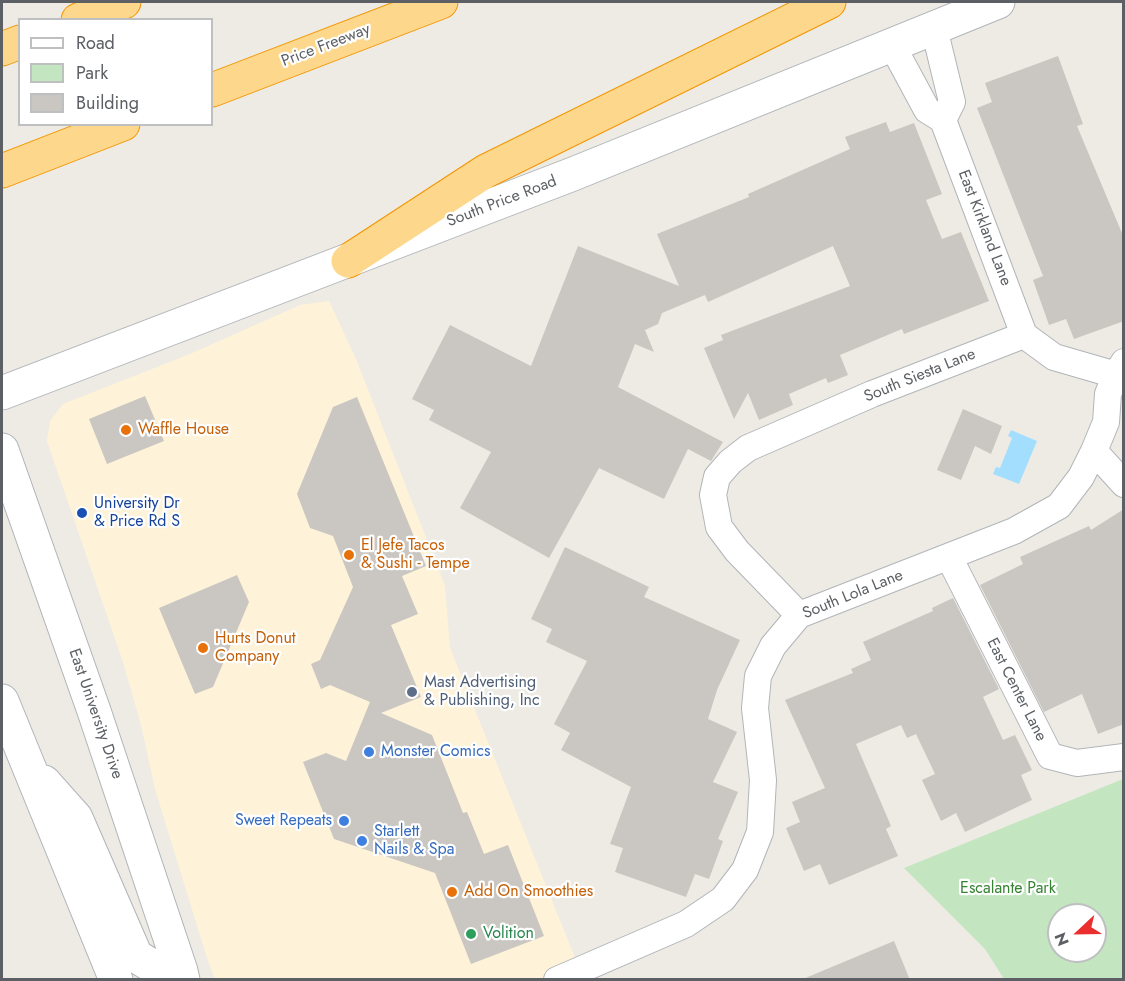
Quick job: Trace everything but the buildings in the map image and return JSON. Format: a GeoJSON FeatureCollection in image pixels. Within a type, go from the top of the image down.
{"type":"FeatureCollection","features":[{"type":"Feature","properties":{"kind":"highway"},"geometry":{"type":"LineString","coordinates":[[83,18],[124,2]]}},
{"type":"Feature","properties":{"kind":"highway","name":"Price Freeway"},"geometry":{"type":"LineString","coordinates":[[213,90],[441,2]]}},
{"type":"Feature","properties":{"kind":"highway"},"geometry":{"type":"LineString","coordinates":[[348,261],[486,171],[829,2]]}},
{"type":"Feature","properties":{"kind":"highway"},"geometry":{"type":"LineString","coordinates":[[2,49],[18,43]]}},
{"type":"Feature","properties":{"kind":"highway"},"geometry":{"type":"LineString","coordinates":[[2,171],[118,126]]}},
{"type":"Feature","properties":{"kind":"main road","name":"South Price Road"},"geometry":{"type":"LineString","coordinates":[[2,393],[573,174],[998,2]]}},
{"type":"Feature","properties":{"kind":"main road","name":"East University Drive"},"geometry":{"type":"LineString","coordinates":[[2,450],[85,685],[182,975]]}},
{"type":"Feature","properties":{"kind":"main road"},"geometry":{"type":"LineString","coordinates":[[2,701],[116,980]]}},
{"type":"Feature","properties":{"kind":"main road"},"geometry":{"type":"LineString","coordinates":[[26,763],[76,818],[136,956],[162,972],[182,975]]}},
{"type":"Feature","properties":{"kind":"street"},"geometry":{"type":"LineString","coordinates":[[934,28],[952,102],[943,120]]}},
{"type":"Feature","properties":{"kind":"street","name":"East Kirkland Lane"},"geometry":{"type":"LineString","coordinates":[[892,45],[927,110],[943,120],[1024,335]]}},
{"type":"Feature","properties":{"kind":"street"},"geometry":{"type":"LineString","coordinates":[[1024,335],[1054,357],[1120,368]]}},
{"type":"Feature","properties":{"kind":"street","name":"South Siesta Lane"},"geometry":{"type":"LineString","coordinates":[[799,615],[737,551],[719,527],[713,495],[717,477],[730,462],[748,448],[872,394],[1024,335]]}},
{"type":"Feature","properties":{"kind":"street","name":"South Lola Lane"},"geometry":{"type":"LineString","coordinates":[[557,980],[686,924],[723,899],[745,870],[760,832],[763,780],[754,708],[759,676],[774,646],[799,615],[1014,531],[1059,506],[1080,477],[1094,451],[1106,422],[1108,394],[1120,368]]}},
{"type":"Feature","properties":{"kind":"street"},"geometry":{"type":"LineString","coordinates":[[1094,451],[1124,484]]}},
{"type":"Feature","properties":{"kind":"street","name":"East Center Lane"},"geometry":{"type":"LineString","coordinates":[[949,557],[1050,756],[1077,763],[1124,757]]}},
{"type":"Feature","properties":{"kind":"shaded area"},"geometry":{"type":"Polygon","coordinates":[[[329,301],[356,359],[445,586],[450,648],[580,970],[557,980],[215,979],[207,958],[155,789],[141,725],[123,662],[47,441],[50,421],[63,404],[190,354],[300,305],[329,301]]]}},
{"type":"Feature","properties":{"kind":"green space","name":"Escalante Park"},"geometry":{"type":"Polygon","coordinates":[[[1123,779],[1123,979],[1004,979],[985,949],[904,868],[1123,779]]]}},
{"type":"Feature","properties":{"kind":"water"},"geometry":{"type":"Polygon","coordinates":[[[1011,430],[1037,441],[1019,484],[993,474],[996,467],[1000,468],[1012,438],[1008,436],[1011,430]]]}},
{"type":"Feature","properties":{"kind":"place","name":"Waffle House"},"geometry":{"type":"Point","coordinates":[126,430]}},
{"type":"Feature","properties":{"kind":"place","name":"University Dr & Price Rd S"},"geometry":{"type":"Point","coordinates":[82,513]}},
{"type":"Feature","properties":{"kind":"place","name":"El Jefe Tacos & Sushi - Tempe"},"geometry":{"type":"Point","coordinates":[349,555]}},
{"type":"Feature","properties":{"kind":"place","name":"Hurts Donut Company"},"geometry":{"type":"Point","coordinates":[203,648]}},
{"type":"Feature","properties":{"kind":"place","name":"Mast Advertising & Publishing, Inc"},"geometry":{"type":"Point","coordinates":[412,692]}},
{"type":"Feature","properties":{"kind":"place","name":"Monster Comics"},"geometry":{"type":"Point","coordinates":[369,752]}},
{"type":"Feature","properties":{"kind":"place","name":"Sweet Repeats"},"geometry":{"type":"Point","coordinates":[344,821]}},
{"type":"Feature","properties":{"kind":"place","name":"Starlett Nails & Spa"},"geometry":{"type":"Point","coordinates":[362,841]}},
{"type":"Feature","properties":{"kind":"place","name":"Add On Smoothies"},"geometry":{"type":"Point","coordinates":[452,892]}},
{"type":"Feature","properties":{"kind":"place","name":"Volition"},"geometry":{"type":"Point","coordinates":[471,934]}}]}
